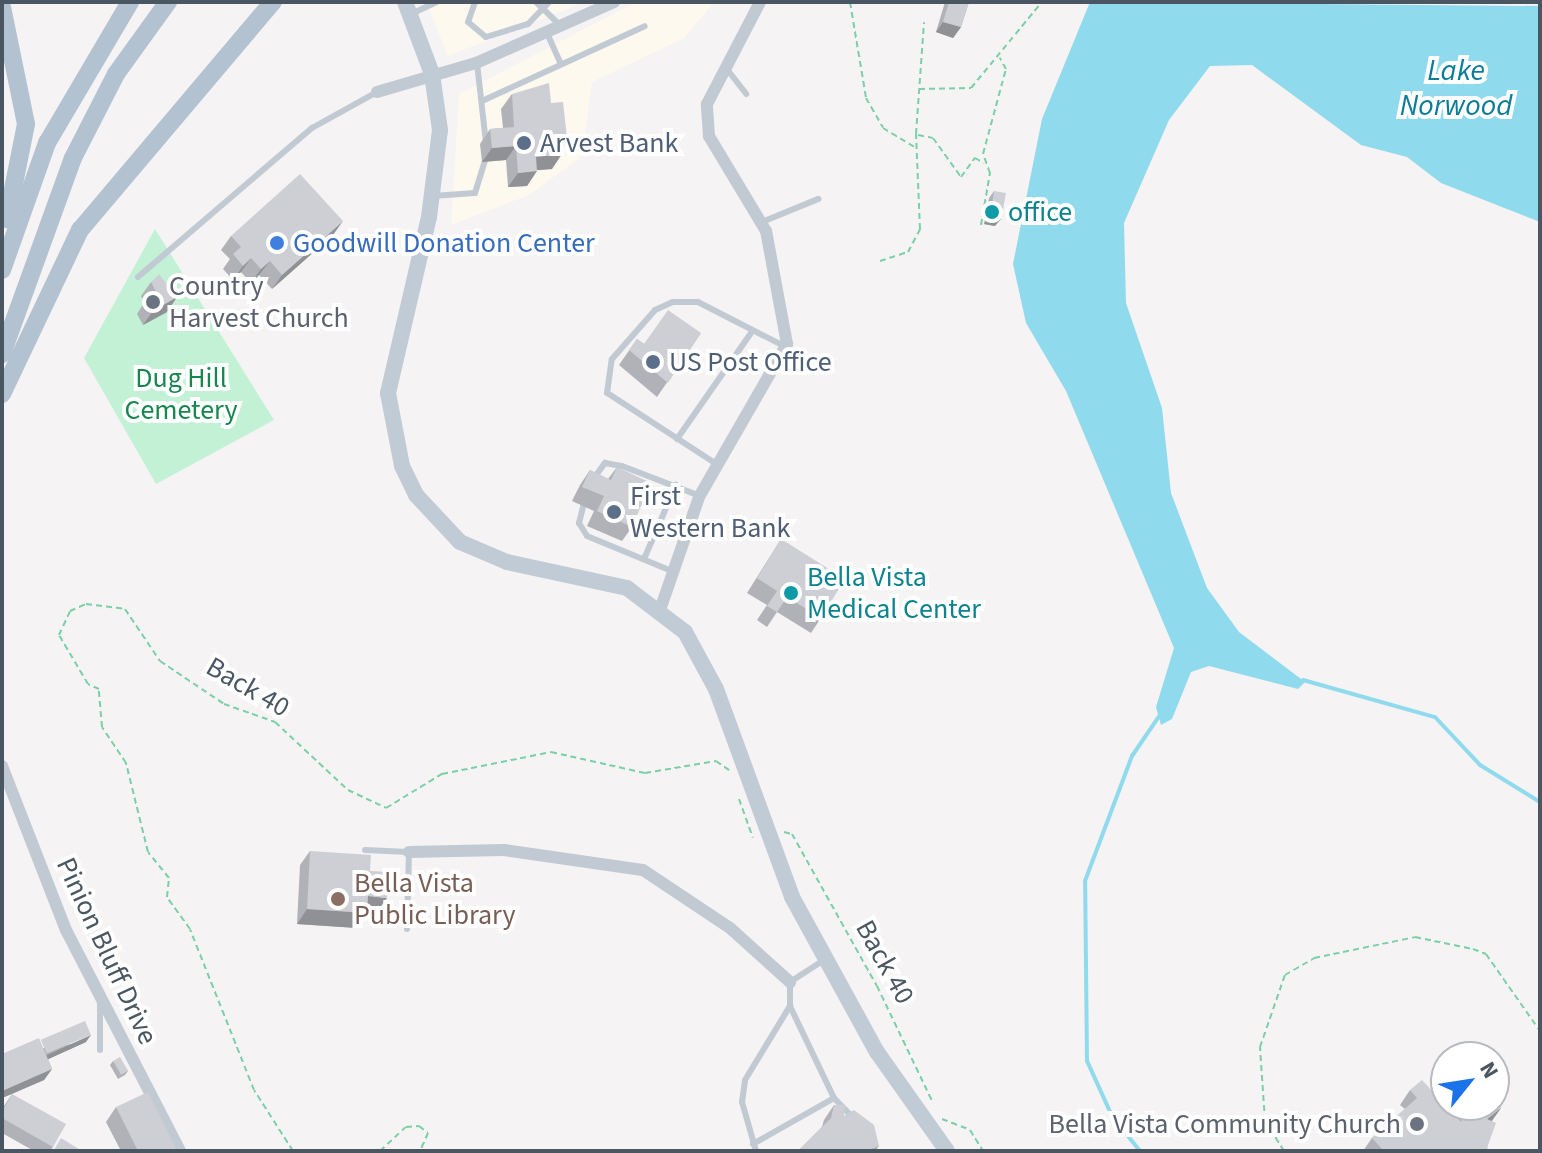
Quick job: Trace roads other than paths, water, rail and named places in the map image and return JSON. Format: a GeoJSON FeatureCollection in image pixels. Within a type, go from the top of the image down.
{"type":"FeatureCollection","features":[{"type":"Feature","properties":{"kind":"main road"},"geometry":{"type":"LineString","coordinates":[[2,270],[47,143],[130,2]]}},
{"type":"Feature","properties":{"kind":"main road"},"geometry":{"type":"LineString","coordinates":[[2,354],[73,158],[116,74],[168,2]]}},
{"type":"Feature","properties":{"kind":"main road"},"geometry":{"type":"LineString","coordinates":[[2,394],[80,230],[273,2]]}},
{"type":"Feature","properties":{"kind":"main road"},"geometry":{"type":"LineString","coordinates":[[2,7],[26,124],[2,234]]}},
{"type":"Feature","properties":{"kind":"main road"},"geometry":{"type":"LineString","coordinates":[[408,8],[432,74],[440,130],[432,196],[388,393],[391,430],[416,495],[477,551],[627,588],[661,607],[705,662],[773,854],[824,960],[947,1151]]}},
{"type":"Feature","properties":{"kind":"street"},"geometry":{"type":"LineString","coordinates":[[377,92],[477,63],[614,2]]}},
{"type":"Feature","properties":{"kind":"street"},"geometry":{"type":"LineString","coordinates":[[661,607],[669,570],[700,496],[786,347],[785,306],[762,222],[709,136],[707,104],[724,66],[760,2]]}},
{"type":"Feature","properties":{"kind":"street","name":"Pinion Bluff Drive"},"geometry":{"type":"LineString","coordinates":[[2,766],[100,1003],[180,1151]]}},
{"type":"Feature","properties":{"kind":"street"},"geometry":{"type":"LineString","coordinates":[[409,852],[504,850],[643,870],[730,928],[790,982]]}},
{"type":"Feature","properties":{"kind":"lane"},"geometry":{"type":"LineString","coordinates":[[408,8],[437,2]]}},
{"type":"Feature","properties":{"kind":"lane"},"geometry":{"type":"LineString","coordinates":[[475,2],[468,22],[486,37],[528,24],[549,2]]}},
{"type":"Feature","properties":{"kind":"lane"},"geometry":{"type":"LineString","coordinates":[[536,2],[561,26]]}},
{"type":"Feature","properties":{"kind":"lane"},"geometry":{"type":"LineString","coordinates":[[482,101],[645,26]]}},
{"type":"Feature","properties":{"kind":"lane"},"geometry":{"type":"LineString","coordinates":[[547,33],[561,64]]}},
{"type":"Feature","properties":{"kind":"lane"},"geometry":{"type":"LineString","coordinates":[[432,196],[475,193],[489,164],[477,63]]}},
{"type":"Feature","properties":{"kind":"lane"},"geometry":{"type":"LineString","coordinates":[[724,66],[746,94]]}},
{"type":"Feature","properties":{"kind":"lane"},"geometry":{"type":"LineString","coordinates":[[138,277],[300,137],[377,92]]}},
{"type":"Feature","properties":{"kind":"lane"},"geometry":{"type":"LineString","coordinates":[[762,222],[818,199]]}},
{"type":"Feature","properties":{"kind":"lane"},"geometry":{"type":"LineString","coordinates":[[720,466],[607,393],[612,359],[655,310],[673,302],[698,302],[751,333],[786,347]]}},
{"type":"Feature","properties":{"kind":"lane"},"geometry":{"type":"LineString","coordinates":[[677,439],[751,333]]}},
{"type":"Feature","properties":{"kind":"lane"},"geometry":{"type":"LineString","coordinates":[[669,570],[581,530],[580,510],[597,470],[622,466],[700,496]]}},
{"type":"Feature","properties":{"kind":"lane"},"geometry":{"type":"LineString","coordinates":[[644,559],[676,485]]}},
{"type":"Feature","properties":{"kind":"lane"},"geometry":{"type":"LineString","coordinates":[[365,850],[409,852],[407,929]]}},
{"type":"Feature","properties":{"kind":"lane"},"geometry":{"type":"LineString","coordinates":[[824,960],[790,982],[790,1006],[834,1098],[866,1131]]}},
{"type":"Feature","properties":{"kind":"lane"},"geometry":{"type":"LineString","coordinates":[[100,1003],[100,1050]]}},
{"type":"Feature","properties":{"kind":"lane"},"geometry":{"type":"LineString","coordinates":[[790,1006],[745,1080],[742,1102],[755,1148],[834,1098]]}},
{"type":"Feature","properties":{"kind":"water","name":"Lake Norwood"},"geometry":{"type":"Polygon","coordinates":[[[1090,2],[1540,6],[1540,222],[1441,183],[1407,157],[1361,145],[1252,65],[1210,66],[1169,120],[1124,223],[1126,303],[1162,408],[1171,493],[1207,588],[1239,632],[1305,682],[1298,689],[1209,666],[1191,672],[1172,719],[1161,725],[1156,707],[1174,648],[1066,391],[1026,323],[1013,264],[1042,119],[1090,2]]]}},
{"type":"Feature","properties":{"kind":"waterway"},"geometry":{"type":"LineString","coordinates":[[1303,680],[1435,717],[1480,765],[1540,802]]}},
{"type":"Feature","properties":{"kind":"waterway"},"geometry":{"type":"LineString","coordinates":[[1140,1151],[1112,1116],[1087,1061],[1085,881],[1132,756],[1160,715]]}},
{"type":"Feature","properties":{"kind":"place","name":"Arvest Bank"},"geometry":{"type":"Point","coordinates":[524,143]}},
{"type":"Feature","properties":{"kind":"place","name":"office"},"geometry":{"type":"Point","coordinates":[992,212]}},
{"type":"Feature","properties":{"kind":"place","name":"Goodwill Donation Center"},"geometry":{"type":"Point","coordinates":[277,243]}},
{"type":"Feature","properties":{"kind":"place","name":"Country Harvest Church"},"geometry":{"type":"Point","coordinates":[153,302]}},
{"type":"Feature","properties":{"kind":"place","name":"US Post Office"},"geometry":{"type":"Point","coordinates":[653,362]}},
{"type":"Feature","properties":{"kind":"place","name":"First Western Bank"},"geometry":{"type":"Point","coordinates":[614,512]}},
{"type":"Feature","properties":{"kind":"place","name":"Bella Vista Medical Center"},"geometry":{"type":"Point","coordinates":[791,593]}},
{"type":"Feature","properties":{"kind":"place","name":"Bella Vista Public Library"},"geometry":{"type":"Point","coordinates":[338,899]}},
{"type":"Feature","properties":{"kind":"place","name":"Bella Vista Community Church"},"geometry":{"type":"Point","coordinates":[1417,1124]}},
{"type":"Feature","properties":{"kind":"park label","name":"Dug Hill Cemetery"},"geometry":{"type":"Point","coordinates":[181,394]}}]}
